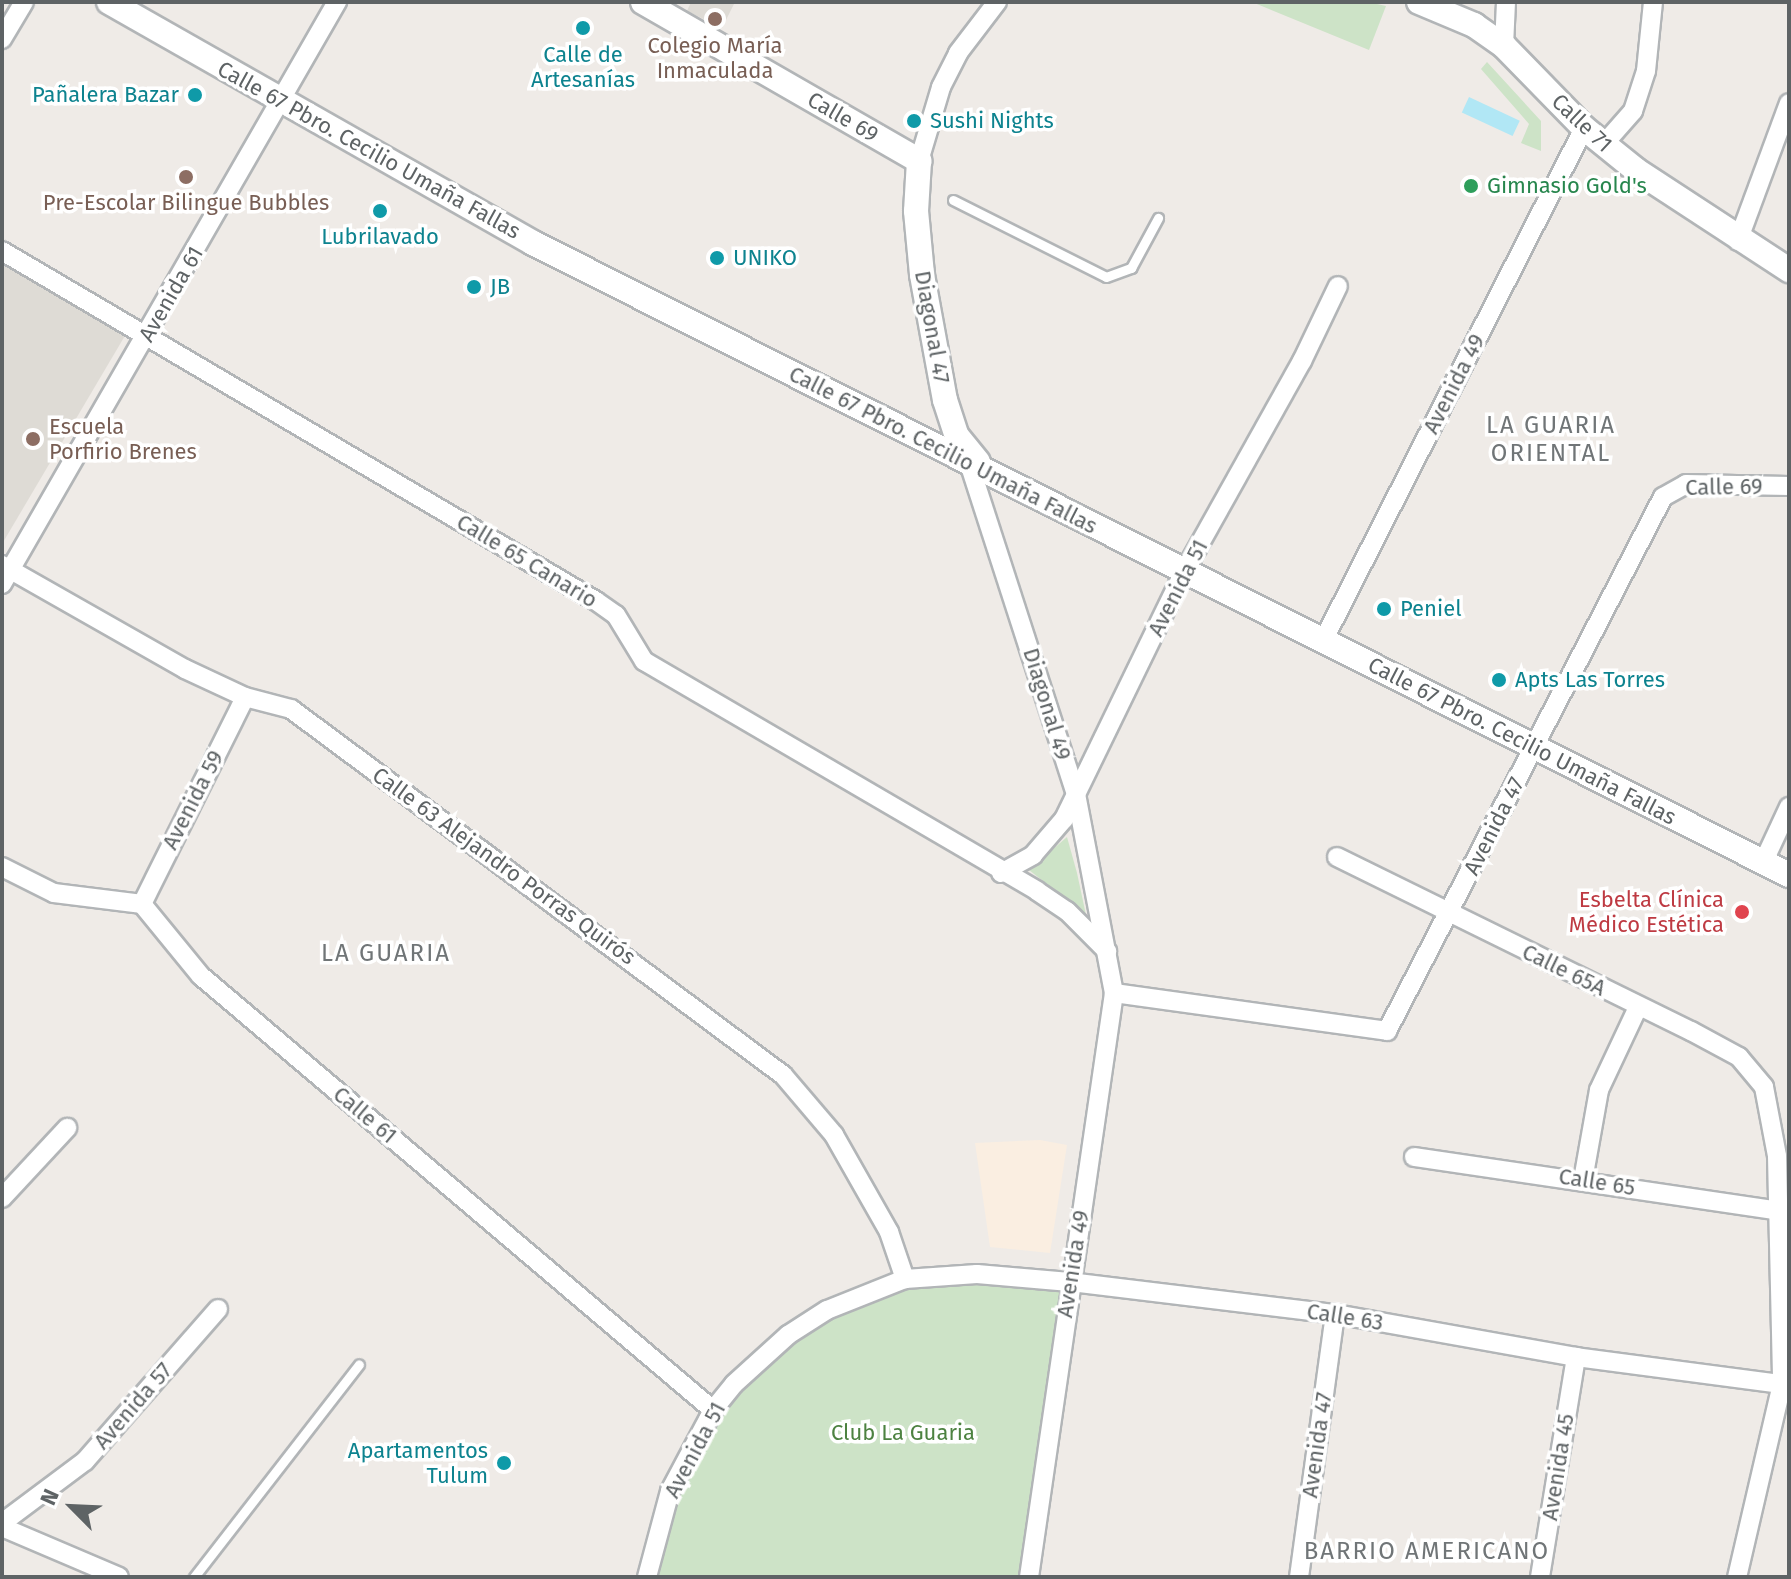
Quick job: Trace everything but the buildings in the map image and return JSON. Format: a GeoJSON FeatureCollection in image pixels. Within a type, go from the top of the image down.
{"type":"FeatureCollection","features":[{"type":"Feature","properties":{"kind":"main road","name":"Calle 67 Pbro. Cecilio Umaña Fallas"},"geometry":{"type":"LineString","coordinates":[[109,2],[533,243],[1789,875]]}},
{"type":"Feature","properties":{"kind":"main road","name":"Calle 69"},"geometry":{"type":"LineString","coordinates":[[643,2],[919,161]]}},
{"type":"Feature","properties":{"kind":"main road","name":"Calle 71"},"geometry":{"type":"LineString","coordinates":[[1419,2],[1474,25],[1504,46],[1584,128],[1604,144],[1738,241],[1789,270]]}},
{"type":"Feature","properties":{"kind":"main road","name":"Diagonal 47"},"geometry":{"type":"LineString","coordinates":[[919,161],[916,211],[922,275],[945,400],[957,436],[995,476]]}},
{"type":"Feature","properties":{"kind":"main road"},"geometry":{"type":"LineString","coordinates":[[906,430],[939,428],[945,400]]}},
{"type":"Feature","properties":{"kind":"street"},"geometry":{"type":"LineString","coordinates":[[2,39],[24,2]]}},
{"type":"Feature","properties":{"kind":"street","name":"Avenida 61"},"geometry":{"type":"LineString","coordinates":[[5,573],[147,336],[337,2]]}},
{"type":"Feature","properties":{"kind":"street"},"geometry":{"type":"LineString","coordinates":[[919,161],[941,87],[958,53],[997,2]]}},
{"type":"Feature","properties":{"kind":"street"},"geometry":{"type":"LineString","coordinates":[[1504,46],[1506,2]]}},
{"type":"Feature","properties":{"kind":"street"},"geometry":{"type":"LineString","coordinates":[[1604,144],[1633,111],[1646,71],[1653,2]]}},
{"type":"Feature","properties":{"kind":"street"},"geometry":{"type":"LineString","coordinates":[[1738,241],[1789,103]]}},
{"type":"Feature","properties":{"kind":"street","name":"Avenida 49"},"geometry":{"type":"LineString","coordinates":[[1323,641],[1584,128]]}},
{"type":"Feature","properties":{"kind":"street","name":"Calle 65 Canario"},"geometry":{"type":"LineString","coordinates":[[2,251],[596,601],[616,615],[644,661],[1056,903],[1107,951]]}},
{"type":"Feature","properties":{"kind":"street","name":"Avenida 51"},"geometry":{"type":"LineString","coordinates":[[1001,873],[1033,855],[1051,838],[1076,794],[1184,572],[1302,361],[1338,286]]}},
{"type":"Feature","properties":{"kind":"street","name":"Diagonal 49"},"geometry":{"type":"LineString","coordinates":[[969,463],[1076,794],[1107,951]]}},
{"type":"Feature","properties":{"kind":"street","name":"Calle 69"},"geometry":{"type":"LineString","coordinates":[[1663,497],[1686,484],[1789,486]]}},
{"type":"Feature","properties":{"kind":"street","name":"Avenida 47"},"geometry":{"type":"LineString","coordinates":[[1114,993],[1382,1032],[1391,1027],[1663,497]]}},
{"type":"Feature","properties":{"kind":"street","name":"Calle 63 Alejandro Porras Quirós"},"geometry":{"type":"LineString","coordinates":[[5,573],[245,697],[291,709],[783,1075],[834,1135],[889,1232],[905,1279]]}},
{"type":"Feature","properties":{"kind":"street","name":"Avenida 59"},"geometry":{"type":"LineString","coordinates":[[142,904],[245,697]]}},
{"type":"Feature","properties":{"kind":"street"},"geometry":{"type":"LineString","coordinates":[[1763,863],[1789,807]]}},
{"type":"Feature","properties":{"kind":"street","name":"Calle 65A"},"geometry":{"type":"LineString","coordinates":[[1337,857],[1739,1057],[1755,1072],[1770,1106],[1779,1211]]}},
{"type":"Feature","properties":{"kind":"street"},"geometry":{"type":"LineString","coordinates":[[2,867],[54,893],[142,904]]}},
{"type":"Feature","properties":{"kind":"street","name":"Calle 61"},"geometry":{"type":"LineString","coordinates":[[142,904],[201,976],[713,1410]]}},
{"type":"Feature","properties":{"kind":"street","name":"Avenida 49"},"geometry":{"type":"LineString","coordinates":[[1029,1577],[1114,993],[1107,951]]}},
{"type":"Feature","properties":{"kind":"street"},"geometry":{"type":"LineString","coordinates":[[1583,1180],[1599,1090],[1638,1007]]}},
{"type":"Feature","properties":{"kind":"street"},"geometry":{"type":"LineString","coordinates":[[2,1198],[67,1128]]}},
{"type":"Feature","properties":{"kind":"street","name":"Calle 65"},"geometry":{"type":"LineString","coordinates":[[1414,1157],[1779,1211]]}},
{"type":"Feature","properties":{"kind":"street"},"geometry":{"type":"LineString","coordinates":[[1737,1577],[1782,1384],[1779,1211]]}},
{"type":"Feature","properties":{"kind":"street","name":"Calle 63"},"geometry":{"type":"LineString","coordinates":[[905,1279],[977,1274],[1070,1282],[1335,1314],[1576,1357],[1782,1384]]}},
{"type":"Feature","properties":{"kind":"street","name":"Avenida 51"},"geometry":{"type":"LineString","coordinates":[[647,1577],[670,1491],[713,1410],[788,1335],[827,1310],[905,1279]]}},
{"type":"Feature","properties":{"kind":"street","name":"Avenida 57"},"geometry":{"type":"LineString","coordinates":[[2,1525],[85,1461],[218,1309]]}},
{"type":"Feature","properties":{"kind":"street","name":"Avenida 47"},"geometry":{"type":"LineString","coordinates":[[1299,1577],[1335,1314]]}},
{"type":"Feature","properties":{"kind":"street","name":"Avenida 45"},"geometry":{"type":"LineString","coordinates":[[1540,1577],[1576,1357]]}},
{"type":"Feature","properties":{"kind":"street"},"geometry":{"type":"LineString","coordinates":[[2,1525],[119,1577]]}},
{"type":"Feature","properties":{"kind":"lane"},"geometry":{"type":"LineString","coordinates":[[953,200],[1106,277],[1131,268],[1158,218]]}},
{"type":"Feature","properties":{"kind":"lane"},"geometry":{"type":"LineString","coordinates":[[194,1577],[359,1364]]}},
{"type":"Feature","properties":{"kind":"shaded area","name":"Colegio María Inmaculada"},"geometry":{"type":"Polygon","coordinates":[[[691,2],[735,2],[722,28],[687,11],[691,2]]]}},
{"type":"Feature","properties":{"kind":"shaded area","name":"Escuela Porfirio Brenes"},"geometry":{"type":"Polygon","coordinates":[[[2,264],[126,334],[2,544],[2,264]]]}},
{"type":"Feature","properties":{"kind":"shaded area"},"geometry":{"type":"Polygon","coordinates":[[[1040,1140],[1067,1145],[1050,1253],[990,1247],[975,1143],[1040,1140]]]}},
{"type":"Feature","properties":{"kind":"green space"},"geometry":{"type":"Polygon","coordinates":[[[1252,2],[1368,2],[1386,6],[1369,50],[1252,2]]]}},
{"type":"Feature","properties":{"kind":"green space"},"geometry":{"type":"Polygon","coordinates":[[[1487,62],[1541,121],[1541,151],[1521,143],[1529,124],[1481,69],[1487,62]]]}},
{"type":"Feature","properties":{"kind":"green space"},"geometry":{"type":"Polygon","coordinates":[[[1067,837],[1077,873],[1086,915],[1029,870],[1067,837]]]}},
{"type":"Feature","properties":{"kind":"green space","name":"Club La Guaria"},"geometry":{"type":"Polygon","coordinates":[[[905,1279],[1070,1282],[1029,1577],[647,1577],[700,1432],[788,1335],[905,1279]]]}},
{"type":"Feature","properties":{"kind":"water"},"geometry":{"type":"Polygon","coordinates":[[[1469,97],[1520,121],[1513,136],[1462,112],[1469,97]]]}},
{"type":"Feature","properties":{"kind":"place","name":"Colegio María Inmaculada"},"geometry":{"type":"Point","coordinates":[715,19]}},
{"type":"Feature","properties":{"kind":"place","name":"Calle de Artesanías"},"geometry":{"type":"Point","coordinates":[583,28]}},
{"type":"Feature","properties":{"kind":"place","name":"Pañalera Bazar"},"geometry":{"type":"Point","coordinates":[195,95]}},
{"type":"Feature","properties":{"kind":"place","name":"Sushi Nights"},"geometry":{"type":"Point","coordinates":[914,121]}},
{"type":"Feature","properties":{"kind":"place","name":"Pre-Escolar Bilingue Bubbles"},"geometry":{"type":"Point","coordinates":[186,177]}},
{"type":"Feature","properties":{"kind":"place","name":"Gimnasio Gold's"},"geometry":{"type":"Point","coordinates":[1471,186]}},
{"type":"Feature","properties":{"kind":"place","name":"Lubrilavado"},"geometry":{"type":"Point","coordinates":[380,211]}},
{"type":"Feature","properties":{"kind":"place","name":"UNIKO"},"geometry":{"type":"Point","coordinates":[717,258]}},
{"type":"Feature","properties":{"kind":"place","name":"JB"},"geometry":{"type":"Point","coordinates":[474,287]}},
{"type":"Feature","properties":{"kind":"place","name":"Escuela Porfirio Brenes"},"geometry":{"type":"Point","coordinates":[33,439]}},
{"type":"Feature","properties":{"kind":"place","name":"Peniel"},"geometry":{"type":"Point","coordinates":[1384,609]}},
{"type":"Feature","properties":{"kind":"place","name":"Apts Las Torres"},"geometry":{"type":"Point","coordinates":[1499,680]}},
{"type":"Feature","properties":{"kind":"place","name":"Esbelta Clínica Médico Estética"},"geometry":{"type":"Point","coordinates":[1742,912]}},
{"type":"Feature","properties":{"kind":"place","name":"Apartamentos Tulum"},"geometry":{"type":"Point","coordinates":[504,1463]}},
{"type":"Feature","properties":{"kind":"district","name":"LA GUARIA ORIENTAL"},"geometry":{"type":"Point","coordinates":[1551,440]}},
{"type":"Feature","properties":{"kind":"district","name":"LA GUARIA"},"geometry":{"type":"Point","coordinates":[386,954]}},
{"type":"Feature","properties":{"kind":"district","name":"BARRIO AMERICANO"},"geometry":{"type":"Point","coordinates":[1427,1552]}}]}
